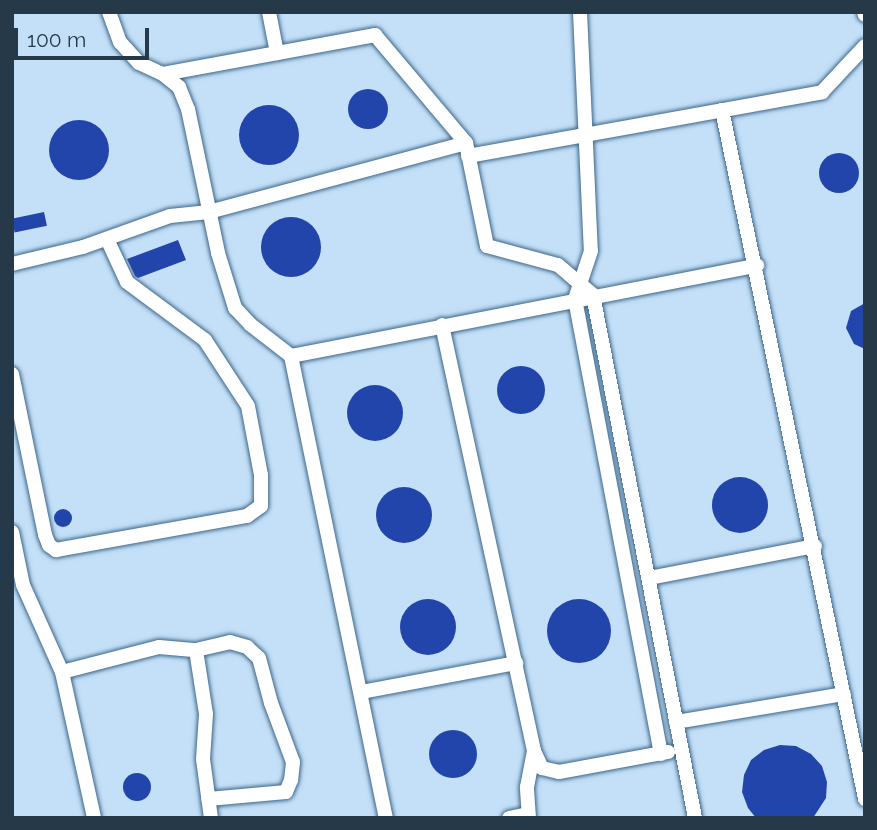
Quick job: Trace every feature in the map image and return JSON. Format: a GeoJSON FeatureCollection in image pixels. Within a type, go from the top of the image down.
{"type":"FeatureCollection","features":[{"type":"Feature","properties":{"kind":"street"},"geometry":{"type":"LineString","coordinates":[[109,12],[120,42],[139,63],[163,74],[180,87],[188,109],[209,212],[235,308],[251,325],[291,356],[386,818]]}},
{"type":"Feature","properties":{"kind":"street"},"geometry":{"type":"LineString","coordinates":[[269,12],[277,53]]}},
{"type":"Feature","properties":{"kind":"street"},"geometry":{"type":"LineString","coordinates":[[580,12],[591,251],[575,299],[661,754]]}},
{"type":"Feature","properties":{"kind":"street"},"geometry":{"type":"LineString","coordinates":[[163,74],[375,35],[467,149],[487,246],[558,265],[593,295],[695,818]]}},
{"type":"Feature","properties":{"kind":"street"},"geometry":{"type":"LineString","coordinates":[[12,264],[83,247],[170,216],[209,212],[467,149],[586,134],[822,92],[865,46]]}},
{"type":"Feature","properties":{"kind":"street"},"geometry":{"type":"LineString","coordinates":[[722,110],[757,265],[865,799]]}},
{"type":"Feature","properties":{"kind":"street"},"geometry":{"type":"LineString","coordinates":[[12,374],[45,535],[49,545],[56,550],[247,516],[261,506],[261,475],[248,406],[205,340],[127,282],[107,239]]}},
{"type":"Feature","properties":{"kind":"street"},"geometry":{"type":"LineString","coordinates":[[291,356],[757,265]]}},
{"type":"Feature","properties":{"kind":"street"},"geometry":{"type":"LineString","coordinates":[[442,325],[534,751],[542,768],[559,772],[681,749]]}},
{"type":"Feature","properties":{"kind":"street"},"geometry":{"type":"LineString","coordinates":[[12,533],[23,585],[62,672],[94,818]]}},
{"type":"Feature","properties":{"kind":"street"},"geometry":{"type":"LineString","coordinates":[[649,578],[815,546]]}},
{"type":"Feature","properties":{"kind":"street"},"geometry":{"type":"LineString","coordinates":[[62,672],[159,647],[196,650],[230,642],[247,647],[259,658],[271,703],[293,762],[286,792],[208,800]]}},
{"type":"Feature","properties":{"kind":"street"},"geometry":{"type":"LineString","coordinates":[[196,650],[206,714],[204,759],[211,818]]}},
{"type":"Feature","properties":{"kind":"street"},"geometry":{"type":"LineString","coordinates":[[361,692],[516,663]]}},
{"type":"Feature","properties":{"kind":"street"},"geometry":{"type":"LineString","coordinates":[[676,722],[844,694]]}},
{"type":"Feature","properties":{"kind":"street"},"geometry":{"type":"LineString","coordinates":[[509,818],[528,816],[527,787],[534,751]]}},
{"type":"Feature","properties":{"kind":"building"},"geometry":{"type":"Polygon","coordinates":[[[368,89],[376,90],[382,95],[387,101],[387,117],[382,123],[376,128],[368,129],[360,128],[354,123],[349,117],[348,109],[349,101],[354,95],[360,90],[368,89]]]}},
{"type":"Feature","properties":{"kind":"building"},"geometry":{"type":"Polygon","coordinates":[[[269,105],[286,110],[294,118],[299,135],[294,152],[286,160],[269,165],[252,160],[244,152],[239,135],[244,118],[252,110],[269,105]]]}},
{"type":"Feature","properties":{"kind":"building"},"geometry":{"type":"Polygon","coordinates":[[[79,120],[96,125],[104,133],[109,150],[104,167],[96,175],[79,180],[62,175],[54,167],[49,150],[54,133],[62,125],[79,120]]]}},
{"type":"Feature","properties":{"kind":"building"},"geometry":{"type":"Polygon","coordinates":[[[839,153],[853,159],[859,173],[853,187],[839,193],[825,187],[819,173],[825,159],[839,153]]]}},
{"type":"Feature","properties":{"kind":"building"},"geometry":{"type":"Polygon","coordinates":[[[44,212],[47,226],[15,233],[12,219],[44,212]]]}},
{"type":"Feature","properties":{"kind":"building"},"geometry":{"type":"Polygon","coordinates":[[[291,217],[308,222],[316,230],[321,247],[316,264],[308,272],[291,277],[274,272],[266,264],[261,247],[266,230],[274,222],[291,217]]]}},
{"type":"Feature","properties":{"kind":"building"},"geometry":{"type":"Polygon","coordinates":[[[178,240],[186,260],[138,278],[135,276],[127,259],[178,240]]]}},
{"type":"Feature","properties":{"kind":"building"},"geometry":{"type":"Polygon","coordinates":[[[865,303],[865,349],[854,344],[846,328],[851,311],[865,303]]]}},
{"type":"Feature","properties":{"kind":"building"},"geometry":{"type":"Polygon","coordinates":[[[521,366],[538,373],[545,390],[538,407],[521,414],[504,407],[497,390],[504,373],[521,366]]]}},
{"type":"Feature","properties":{"kind":"building"},"geometry":{"type":"Polygon","coordinates":[[[369,385],[381,385],[391,389],[399,397],[403,413],[399,429],[391,437],[381,441],[369,441],[359,437],[351,429],[347,419],[347,407],[351,397],[359,389],[369,385]]]}},
{"type":"Feature","properties":{"kind":"building"},"geometry":{"type":"Polygon","coordinates":[[[734,477],[746,477],[756,481],[764,489],[768,505],[764,521],[756,529],[746,533],[734,533],[724,529],[716,521],[712,511],[712,499],[716,489],[724,481],[734,477]]]}},
{"type":"Feature","properties":{"kind":"building"},"geometry":{"type":"Polygon","coordinates":[[[398,487],[410,487],[420,491],[428,499],[432,515],[428,531],[420,539],[410,543],[398,543],[388,539],[380,531],[376,521],[376,509],[380,499],[388,491],[398,487]]]}},
{"type":"Feature","properties":{"kind":"building"},"geometry":{"type":"Polygon","coordinates":[[[59,509],[67,509],[72,518],[70,525],[59,527],[54,522],[54,514],[59,509]]]}},
{"type":"Feature","properties":{"kind":"building"},"geometry":{"type":"Polygon","coordinates":[[[422,599],[434,599],[444,603],[452,611],[456,627],[452,643],[444,651],[434,655],[422,655],[412,651],[404,643],[400,633],[400,621],[404,611],[412,603],[422,599]]]}},
{"type":"Feature","properties":{"kind":"building"},"geometry":{"type":"Polygon","coordinates":[[[579,599],[591,601],[602,608],[609,619],[609,643],[602,654],[591,661],[579,663],[567,661],[556,654],[549,643],[547,631],[549,619],[556,608],[567,601],[579,599]]]}},
{"type":"Feature","properties":{"kind":"building"},"geometry":{"type":"Polygon","coordinates":[[[453,730],[470,737],[477,754],[470,771],[453,778],[436,771],[429,754],[436,737],[453,730]]]}},
{"type":"Feature","properties":{"kind":"building"},"geometry":{"type":"Polygon","coordinates":[[[780,745],[796,746],[811,754],[822,766],[827,782],[826,798],[813,818],[756,818],[748,808],[742,792],[744,775],[751,760],[764,750],[780,745]]]}},
{"type":"Feature","properties":{"kind":"building"},"geometry":{"type":"Polygon","coordinates":[[[137,773],[147,777],[151,787],[147,797],[137,801],[127,797],[123,787],[127,777],[137,773]]]}}]}
